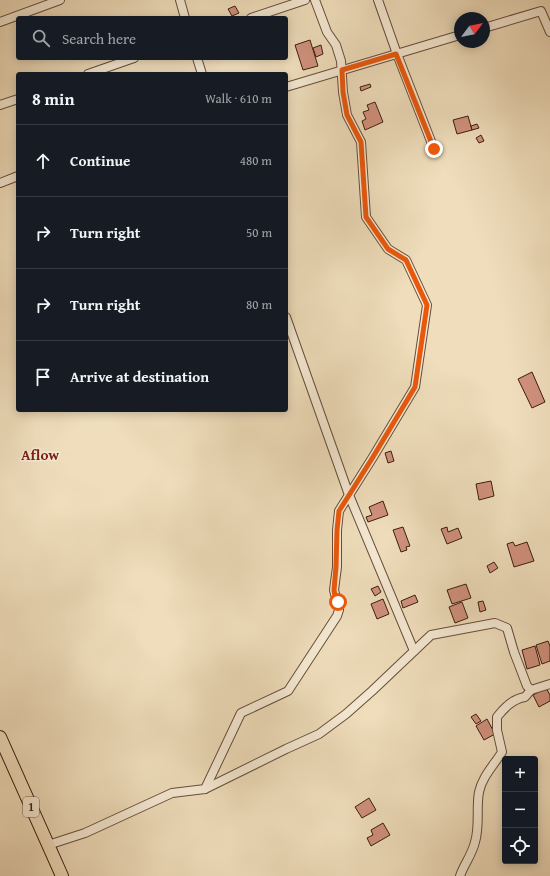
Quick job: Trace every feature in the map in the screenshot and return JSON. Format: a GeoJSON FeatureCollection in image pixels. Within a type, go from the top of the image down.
{"type":"FeatureCollection","features":[{"type":"Feature","properties":{"kind":"highway","name":"1"},"geometry":{"type":"LineString","coordinates":[[0,737],[62,876]]}},
{"type":"Feature","properties":{"kind":"street"},"geometry":{"type":"LineString","coordinates":[[16,16],[60,0]]}},
{"type":"Feature","properties":{"kind":"street"},"geometry":{"type":"LineString","coordinates":[[180,0],[184,16]]}},
{"type":"Feature","properties":{"kind":"street"},"geometry":{"type":"LineString","coordinates":[[256,16],[305,0]]}},
{"type":"Feature","properties":{"kind":"street"},"geometry":{"type":"LineString","coordinates":[[205,789],[241,713],[288,691],[337,616],[339,610],[334,590],[337,523],[339,511],[415,387],[427,305],[406,260],[388,249],[366,217],[361,142],[347,115],[343,92],[341,60],[336,45],[326,32],[315,0]]}},
{"type":"Feature","properties":{"kind":"street"},"geometry":{"type":"LineString","coordinates":[[378,0],[396,54],[434,149]]}},
{"type":"Feature","properties":{"kind":"street"},"geometry":{"type":"LineString","coordinates":[[490,26],[541,11],[550,32]]}},
{"type":"Feature","properties":{"kind":"street"},"geometry":{"type":"LineString","coordinates":[[0,22],[16,16]]}},
{"type":"Feature","properties":{"kind":"street"},"geometry":{"type":"LineString","coordinates":[[288,86],[454,37]]}},
{"type":"Feature","properties":{"kind":"street"},"geometry":{"type":"LineString","coordinates":[[94,72],[128,60]]}},
{"type":"Feature","properties":{"kind":"street"},"geometry":{"type":"LineString","coordinates":[[198,60],[201,72]]}},
{"type":"Feature","properties":{"kind":"street"},"geometry":{"type":"LineString","coordinates":[[0,105],[16,100]]}},
{"type":"Feature","properties":{"kind":"street"},"geometry":{"type":"LineString","coordinates":[[0,183],[16,177]]}},
{"type":"Feature","properties":{"kind":"street"},"geometry":{"type":"LineString","coordinates":[[288,323],[349,495],[414,651]]}},
{"type":"Feature","properties":{"kind":"street"},"geometry":{"type":"LineString","coordinates":[[48,845],[85,833],[172,793],[205,789],[286,748],[320,734],[372,691],[431,635],[495,623],[507,628],[514,652],[527,686],[531,690]]}},
{"type":"Feature","properties":{"kind":"street"},"geometry":{"type":"LineString","coordinates":[[460,876],[464,866],[470,858],[476,840],[478,793],[482,781],[502,752],[497,730],[497,717],[508,705],[518,698],[526,697],[531,690],[550,684]]}},
{"type":"Feature","properties":{"kind":"building"},"geometry":{"type":"Polygon","coordinates":[[[235,6],[239,13],[232,16],[228,9],[235,6]]]}},
{"type":"Feature","properties":{"kind":"building"},"geometry":{"type":"Polygon","coordinates":[[[310,40],[318,66],[303,70],[295,45],[310,40]]]}},
{"type":"Feature","properties":{"kind":"building"},"geometry":{"type":"Polygon","coordinates":[[[321,45],[323,54],[316,57],[313,48],[321,45]]]}},
{"type":"Feature","properties":{"kind":"building"},"geometry":{"type":"Polygon","coordinates":[[[370,84],[371,87],[361,91],[360,87],[370,84]]]}},
{"type":"Feature","properties":{"kind":"building"},"geometry":{"type":"Polygon","coordinates":[[[375,102],[383,122],[365,130],[362,121],[366,119],[363,112],[369,110],[367,105],[375,102]]]}},
{"type":"Feature","properties":{"kind":"building"},"geometry":{"type":"Polygon","coordinates":[[[468,116],[472,130],[457,134],[453,120],[468,116]]]}},
{"type":"Feature","properties":{"kind":"building"},"geometry":{"type":"Polygon","coordinates":[[[477,124],[479,128],[472,130],[471,126],[477,124]]]}},
{"type":"Feature","properties":{"kind":"building"},"geometry":{"type":"Polygon","coordinates":[[[481,135],[484,141],[479,143],[476,138],[481,135]]]}},
{"type":"Feature","properties":{"kind":"building"},"geometry":{"type":"Polygon","coordinates":[[[532,372],[545,402],[532,408],[518,379],[532,372]]]}},
{"type":"Feature","properties":{"kind":"building"},"geometry":{"type":"Polygon","coordinates":[[[391,451],[394,461],[388,463],[385,453],[391,451]]]}},
{"type":"Feature","properties":{"kind":"building"},"geometry":{"type":"Polygon","coordinates":[[[491,481],[494,496],[479,500],[476,484],[491,481]]]}},
{"type":"Feature","properties":{"kind":"building"},"geometry":{"type":"Polygon","coordinates":[[[383,501],[388,515],[368,522],[366,517],[372,515],[369,507],[383,501]]]}},
{"type":"Feature","properties":{"kind":"building"},"geometry":{"type":"Polygon","coordinates":[[[403,527],[410,546],[406,547],[407,550],[401,552],[393,530],[403,527]]]}},
{"type":"Feature","properties":{"kind":"building"},"geometry":{"type":"Polygon","coordinates":[[[447,527],[448,532],[458,528],[462,538],[447,544],[441,529],[447,527]]]}},
{"type":"Feature","properties":{"kind":"building"},"geometry":{"type":"Polygon","coordinates":[[[513,542],[515,546],[527,542],[534,561],[514,567],[507,544],[513,542]]]}},
{"type":"Feature","properties":{"kind":"building"},"geometry":{"type":"Polygon","coordinates":[[[494,562],[498,568],[490,573],[487,566],[494,562]]]}},
{"type":"Feature","properties":{"kind":"building"},"geometry":{"type":"Polygon","coordinates":[[[466,584],[471,598],[452,604],[447,590],[466,584]]]}},
{"type":"Feature","properties":{"kind":"building"},"geometry":{"type":"Polygon","coordinates":[[[378,586],[381,592],[375,596],[371,589],[378,586]]]}},
{"type":"Feature","properties":{"kind":"building"},"geometry":{"type":"Polygon","coordinates":[[[415,595],[418,602],[403,608],[401,601],[415,595]]]}},
{"type":"Feature","properties":{"kind":"building"},"geometry":{"type":"Polygon","coordinates":[[[383,599],[389,614],[377,619],[371,604],[383,599]]]}},
{"type":"Feature","properties":{"kind":"building"},"geometry":{"type":"Polygon","coordinates":[[[483,601],[486,610],[480,612],[478,602],[483,601]]]}},
{"type":"Feature","properties":{"kind":"building"},"geometry":{"type":"Polygon","coordinates":[[[462,602],[468,618],[455,623],[449,607],[462,602]]]}},
{"type":"Feature","properties":{"kind":"building"},"geometry":{"type":"Polygon","coordinates":[[[548,641],[550,646],[550,661],[542,664],[536,645],[548,641]]]}},
{"type":"Feature","properties":{"kind":"building"},"geometry":{"type":"Polygon","coordinates":[[[535,646],[540,665],[527,669],[522,650],[535,646]]]}},
{"type":"Feature","properties":{"kind":"building"},"geometry":{"type":"Polygon","coordinates":[[[546,688],[550,695],[550,701],[539,707],[533,695],[546,688]]]}},
{"type":"Feature","properties":{"kind":"building"},"geometry":{"type":"Polygon","coordinates":[[[476,714],[481,721],[476,724],[471,717],[476,714]]]}},
{"type":"Feature","properties":{"kind":"building"},"geometry":{"type":"Polygon","coordinates":[[[487,719],[495,734],[484,740],[476,726],[487,719]]]}},
{"type":"Feature","properties":{"kind":"building"},"geometry":{"type":"Polygon","coordinates":[[[369,798],[376,810],[362,818],[355,807],[369,798]]]}},
{"type":"Feature","properties":{"kind":"building"},"geometry":{"type":"Polygon","coordinates":[[[383,823],[390,835],[371,846],[367,838],[373,835],[371,830],[383,823]]]}},
{"type":"Feature","properties":{"kind":"district","name":"Aflow"},"geometry":{"type":"Point","coordinates":[40,455]}},
{"type":"Feature","properties":{"kind":"route"},"geometry":{"type":"LineString","coordinates":[[338,602],[334,590],[339,511],[415,387],[427,305],[406,260],[388,249],[366,217],[361,142],[347,115],[343,92],[342,70],[396,54],[434,149]]}}]}
